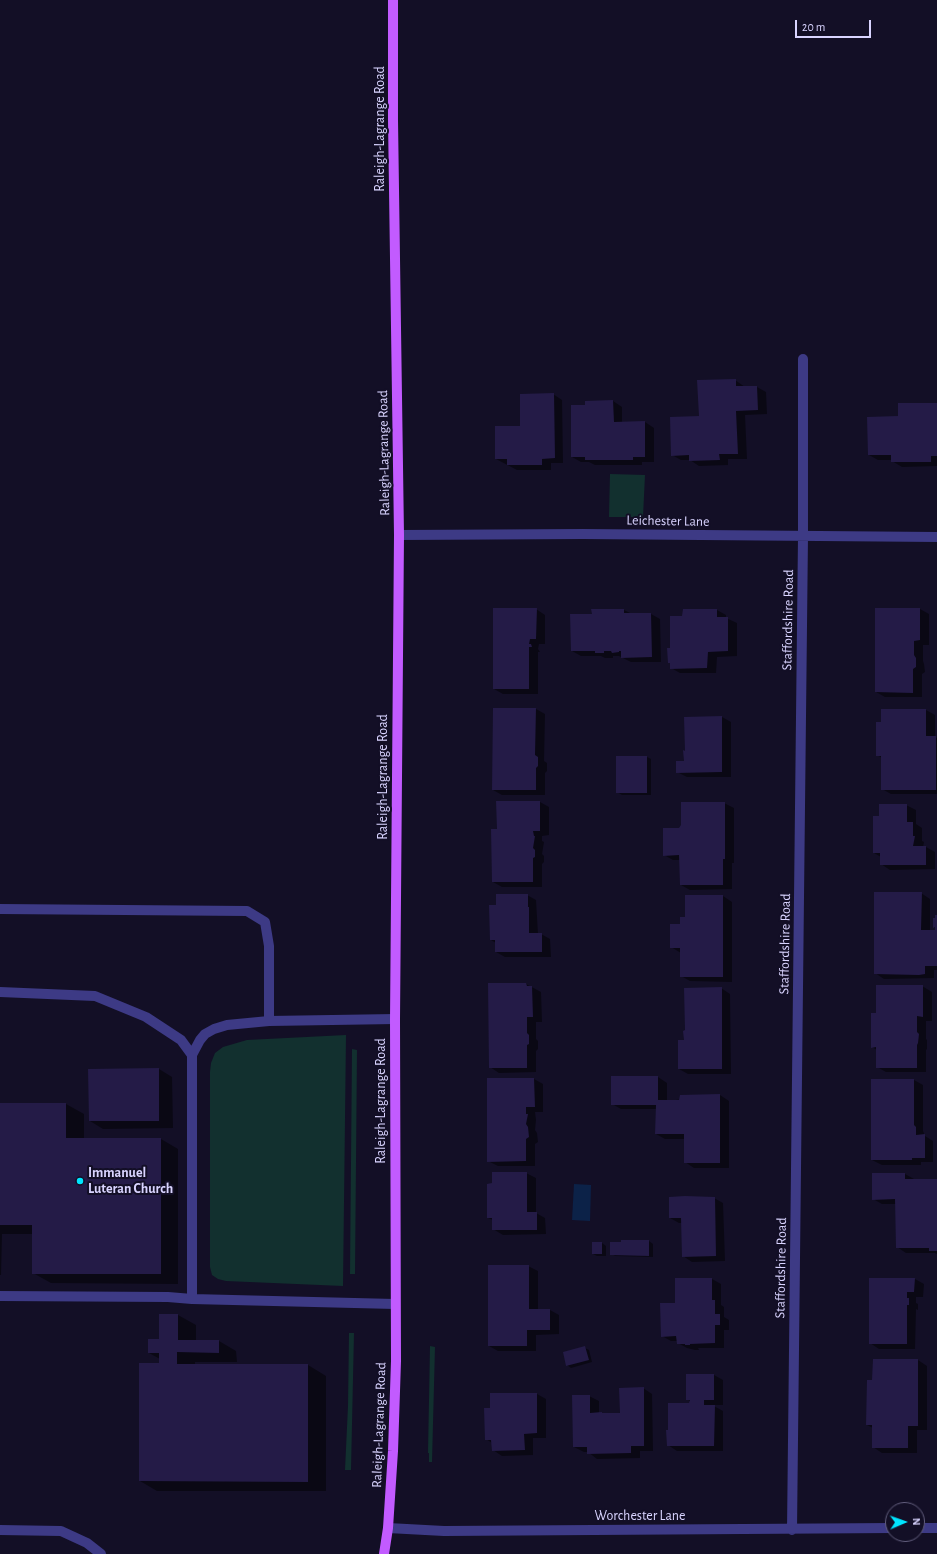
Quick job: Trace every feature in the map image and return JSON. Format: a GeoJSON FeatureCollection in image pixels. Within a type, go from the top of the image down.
{"type":"FeatureCollection","features":[{"type":"Feature","properties":{"kind":"main road","name":"Raleigh-Lagrange Road"},"geometry":{"type":"LineString","coordinates":[[384,1554],[388,1528],[396,1361],[395,1020],[398,535],[393,120],[394,0]]}},
{"type":"Feature","properties":{"kind":"street","name":"Staffordshire Road"},"geometry":{"type":"LineString","coordinates":[[792,1530],[803,536],[803,359]]}},
{"type":"Feature","properties":{"kind":"street","name":"Leichester Lane"},"geometry":{"type":"LineString","coordinates":[[398,535],[583,534],[937,537]]}},
{"type":"Feature","properties":{"kind":"street"},"geometry":{"type":"LineString","coordinates":[[0,909],[247,911],[265,922],[269,946],[269,1022]]}},
{"type":"Feature","properties":{"kind":"street"},"geometry":{"type":"LineString","coordinates":[[0,992],[95,996],[146,1017],[181,1040],[192,1055]]}},
{"type":"Feature","properties":{"kind":"street"},"geometry":{"type":"LineString","coordinates":[[192,1298],[192,1055],[200,1040],[205,1034],[214,1029],[227,1025],[269,1022],[395,1020]]}},
{"type":"Feature","properties":{"kind":"street"},"geometry":{"type":"LineString","coordinates":[[0,1296],[168,1297],[395,1304]]}},
{"type":"Feature","properties":{"kind":"street","name":"Worchester Lane"},"geometry":{"type":"LineString","coordinates":[[388,1528],[444,1531],[792,1530],[885,1528]]}},
{"type":"Feature","properties":{"kind":"street"},"geometry":{"type":"LineString","coordinates":[[925,1528],[937,1528]]}},
{"type":"Feature","properties":{"kind":"street"},"geometry":{"type":"LineString","coordinates":[[0,1530],[61,1532],[87,1543],[101,1554]]}},
{"type":"Feature","properties":{"kind":"green space"},"geometry":{"type":"Polygon","coordinates":[[[610,474],[645,475],[643,517],[609,517],[610,474]]]}},
{"type":"Feature","properties":{"kind":"green space"},"geometry":{"type":"Polygon","coordinates":[[[346,1035],[343,1286],[226,1281],[218,1279],[212,1275],[210,1267],[210,1072],[211,1063],[215,1053],[223,1047],[247,1040],[346,1035]]]}},
{"type":"Feature","properties":{"kind":"green space"},"geometry":{"type":"Polygon","coordinates":[[[352,1049],[357,1050],[355,1274],[350,1274],[352,1049]]]}},
{"type":"Feature","properties":{"kind":"green space"},"geometry":{"type":"Polygon","coordinates":[[[349,1333],[354,1333],[351,1470],[345,1470],[348,1406],[349,1333]]]}},
{"type":"Feature","properties":{"kind":"green space"},"geometry":{"type":"Polygon","coordinates":[[[430,1346],[435,1347],[432,1462],[429,1462],[428,1453],[430,1346]]]}},
{"type":"Feature","properties":{"kind":"water"},"geometry":{"type":"Polygon","coordinates":[[[574,1184],[591,1185],[590,1221],[572,1220],[574,1184]]]}},
{"type":"Feature","properties":{"kind":"building"},"geometry":{"type":"Polygon","coordinates":[[[736,379],[736,386],[757,386],[758,410],[736,411],[738,454],[719,454],[720,460],[689,461],[689,455],[671,456],[670,417],[699,416],[697,380],[736,379]]]}},
{"type":"Feature","properties":{"kind":"building"},"geometry":{"type":"Polygon","coordinates":[[[554,393],[555,458],[542,459],[542,465],[507,465],[507,459],[495,459],[495,426],[520,426],[520,394],[554,393]]]}},
{"type":"Feature","properties":{"kind":"building"},"geometry":{"type":"Polygon","coordinates":[[[613,400],[614,422],[645,421],[645,457],[633,457],[633,460],[585,460],[585,457],[571,457],[571,405],[585,405],[585,401],[613,400]]]}},
{"type":"Feature","properties":{"kind":"building"},"geometry":{"type":"Polygon","coordinates":[[[898,403],[937,403],[937,456],[931,456],[931,462],[891,462],[891,455],[868,455],[867,417],[898,416],[898,403]]]}},
{"type":"Feature","properties":{"kind":"building"},"geometry":{"type":"Polygon","coordinates":[[[493,608],[537,608],[536,639],[530,639],[529,644],[531,644],[532,647],[529,647],[529,689],[493,689],[493,608]]]}},
{"type":"Feature","properties":{"kind":"building"},"geometry":{"type":"Polygon","coordinates":[[[875,608],[920,608],[920,640],[914,641],[916,667],[913,669],[913,693],[875,692],[875,608]]]}},
{"type":"Feature","properties":{"kind":"building"},"geometry":{"type":"Polygon","coordinates":[[[591,609],[624,609],[624,613],[651,613],[652,657],[621,658],[621,651],[612,653],[611,651],[604,651],[604,653],[595,653],[595,651],[571,651],[570,614],[592,614],[591,609]]]}},
{"type":"Feature","properties":{"kind":"building"},"geometry":{"type":"Polygon","coordinates":[[[683,609],[717,609],[717,617],[728,617],[728,651],[708,652],[707,668],[670,669],[667,648],[670,648],[670,616],[682,616],[683,609]]]}},
{"type":"Feature","properties":{"kind":"building"},"geometry":{"type":"Polygon","coordinates":[[[493,708],[536,708],[535,755],[538,757],[538,766],[536,768],[536,790],[492,790],[493,708]]]}},
{"type":"Feature","properties":{"kind":"building"},"geometry":{"type":"Polygon","coordinates":[[[881,709],[926,709],[926,736],[936,736],[936,790],[881,790],[881,756],[876,756],[876,722],[881,722],[881,709]]]}},
{"type":"Feature","properties":{"kind":"building"},"geometry":{"type":"Polygon","coordinates":[[[722,716],[722,772],[676,773],[676,761],[684,761],[684,717],[722,716]]]}},
{"type":"Feature","properties":{"kind":"building"},"geometry":{"type":"Polygon","coordinates":[[[616,756],[647,756],[647,793],[616,793],[616,756]]]}},
{"type":"Feature","properties":{"kind":"building"},"geometry":{"type":"Polygon","coordinates":[[[496,801],[540,801],[540,831],[533,831],[535,836],[533,848],[535,850],[535,857],[533,858],[533,882],[492,882],[491,829],[497,829],[496,801]]]}},
{"type":"Feature","properties":{"kind":"building"},"geometry":{"type":"Polygon","coordinates":[[[681,802],[725,802],[725,859],[723,859],[723,885],[680,885],[679,855],[663,856],[663,828],[679,828],[681,825],[681,802]]]}},
{"type":"Feature","properties":{"kind":"building"},"geometry":{"type":"Polygon","coordinates":[[[879,804],[907,804],[907,822],[913,822],[913,836],[915,836],[913,846],[926,846],[926,865],[880,865],[880,853],[873,853],[873,816],[879,816],[879,804]]]}},
{"type":"Feature","properties":{"kind":"building"},"geometry":{"type":"Polygon","coordinates":[[[874,892],[922,892],[921,930],[935,930],[935,927],[933,928],[933,918],[937,915],[937,966],[925,966],[925,974],[919,975],[874,974],[874,892]]]}},
{"type":"Feature","properties":{"kind":"building"},"geometry":{"type":"Polygon","coordinates":[[[496,894],[528,894],[529,933],[542,933],[542,952],[495,952],[495,940],[490,940],[489,905],[496,905],[496,894]]]}},
{"type":"Feature","properties":{"kind":"building"},"geometry":{"type":"Polygon","coordinates":[[[685,895],[723,895],[723,977],[680,977],[680,948],[670,948],[670,924],[680,924],[680,917],[685,917],[685,895]]]}},
{"type":"Feature","properties":{"kind":"building"},"geometry":{"type":"Polygon","coordinates":[[[488,983],[526,983],[527,986],[532,986],[533,1017],[527,1017],[529,1044],[527,1045],[527,1068],[489,1068],[488,983]]]}},
{"type":"Feature","properties":{"kind":"building"},"geometry":{"type":"Polygon","coordinates":[[[876,985],[923,985],[923,1017],[917,1016],[917,1032],[919,1034],[917,1045],[917,1068],[876,1068],[876,1047],[871,1048],[871,1013],[876,1013],[876,985]]]}},
{"type":"Feature","properties":{"kind":"building"},"geometry":{"type":"Polygon","coordinates":[[[722,987],[722,1069],[678,1069],[678,1040],[684,1040],[683,1031],[685,1030],[684,988],[722,987]]]}},
{"type":"Feature","properties":{"kind":"building"},"geometry":{"type":"Polygon","coordinates":[[[159,1068],[159,1121],[89,1121],[88,1069],[159,1068]]]}},
{"type":"Feature","properties":{"kind":"building"},"geometry":{"type":"Polygon","coordinates":[[[611,1076],[658,1076],[658,1100],[679,1100],[680,1095],[720,1094],[720,1163],[684,1163],[684,1134],[655,1134],[656,1105],[611,1105],[611,1076]]]}},
{"type":"Feature","properties":{"kind":"building"},"geometry":{"type":"Polygon","coordinates":[[[487,1078],[534,1078],[535,1107],[526,1107],[526,1114],[528,1114],[526,1124],[528,1127],[529,1137],[526,1139],[526,1161],[487,1162],[487,1078]]]}},
{"type":"Feature","properties":{"kind":"building"},"geometry":{"type":"Polygon","coordinates":[[[871,1079],[914,1079],[914,1125],[916,1127],[916,1135],[925,1134],[925,1158],[912,1158],[912,1160],[871,1160],[871,1079]]]}},
{"type":"Feature","properties":{"kind":"building","name":"Immanuel Luteran Church"},"geometry":{"type":"Polygon","coordinates":[[[0,1103],[66,1103],[66,1138],[161,1138],[161,1274],[32,1274],[32,1225],[0,1225],[0,1103]]]}},
{"type":"Feature","properties":{"kind":"building"},"geometry":{"type":"Polygon","coordinates":[[[492,1172],[527,1172],[527,1212],[537,1212],[537,1230],[492,1230],[492,1218],[487,1218],[487,1184],[492,1183],[492,1172]]]}},
{"type":"Feature","properties":{"kind":"building"},"geometry":{"type":"Polygon","coordinates":[[[872,1173],[905,1173],[905,1179],[937,1179],[937,1251],[929,1251],[929,1248],[896,1248],[895,1199],[872,1200],[872,1173]]]}},
{"type":"Feature","properties":{"kind":"building"},"geometry":{"type":"Polygon","coordinates":[[[669,1197],[715,1197],[716,1256],[682,1257],[681,1218],[669,1218],[669,1197]]]}},
{"type":"Feature","properties":{"kind":"building"},"geometry":{"type":"Polygon","coordinates":[[[621,1240],[649,1240],[649,1256],[610,1255],[610,1242],[621,1242],[621,1240]]]}},
{"type":"Feature","properties":{"kind":"building"},"geometry":{"type":"Polygon","coordinates":[[[592,1242],[602,1242],[602,1254],[592,1254],[592,1242]]]}},
{"type":"Feature","properties":{"kind":"building"},"geometry":{"type":"Polygon","coordinates":[[[488,1265],[529,1265],[529,1309],[550,1309],[550,1330],[527,1330],[527,1346],[488,1346],[488,1265]]]}},
{"type":"Feature","properties":{"kind":"building"},"geometry":{"type":"Polygon","coordinates":[[[675,1278],[712,1278],[712,1300],[715,1300],[715,1314],[720,1314],[720,1325],[715,1325],[715,1343],[685,1345],[677,1344],[676,1336],[661,1337],[660,1303],[675,1303],[675,1278]]]}},
{"type":"Feature","properties":{"kind":"building"},"geometry":{"type":"Polygon","coordinates":[[[869,1278],[915,1278],[914,1292],[907,1292],[909,1305],[907,1305],[907,1344],[869,1344],[869,1278]]]}},
{"type":"Feature","properties":{"kind":"building"},"geometry":{"type":"Polygon","coordinates":[[[159,1314],[178,1314],[178,1340],[219,1340],[219,1353],[177,1352],[177,1364],[308,1364],[308,1482],[139,1481],[139,1363],[159,1363],[159,1353],[148,1353],[148,1339],[159,1339],[159,1314]]]}},
{"type":"Feature","properties":{"kind":"building"},"geometry":{"type":"Polygon","coordinates":[[[585,1346],[589,1360],[566,1366],[563,1352],[585,1346]]]}},
{"type":"Feature","properties":{"kind":"building"},"geometry":{"type":"Polygon","coordinates":[[[873,1359],[918,1359],[918,1426],[908,1426],[908,1448],[872,1448],[872,1425],[866,1425],[867,1380],[872,1380],[873,1359]]]}},
{"type":"Feature","properties":{"kind":"building"},"geometry":{"type":"Polygon","coordinates":[[[686,1374],[714,1374],[714,1400],[704,1400],[704,1405],[715,1405],[714,1446],[667,1446],[666,1430],[668,1430],[668,1403],[689,1403],[690,1400],[686,1400],[686,1374]]]}},
{"type":"Feature","properties":{"kind":"building"},"geometry":{"type":"Polygon","coordinates":[[[644,1387],[644,1446],[631,1446],[631,1453],[587,1454],[587,1447],[573,1447],[572,1395],[590,1395],[590,1413],[620,1413],[619,1388],[644,1387]]]}},
{"type":"Feature","properties":{"kind":"building"},"geometry":{"type":"Polygon","coordinates":[[[490,1393],[537,1393],[537,1433],[524,1434],[525,1450],[492,1451],[491,1440],[485,1440],[484,1408],[490,1408],[490,1393]]]}},
{"type":"Feature","properties":{"kind":"place","name":"Immanuel Luteran Church"},"geometry":{"type":"Point","coordinates":[80,1181]}}]}
